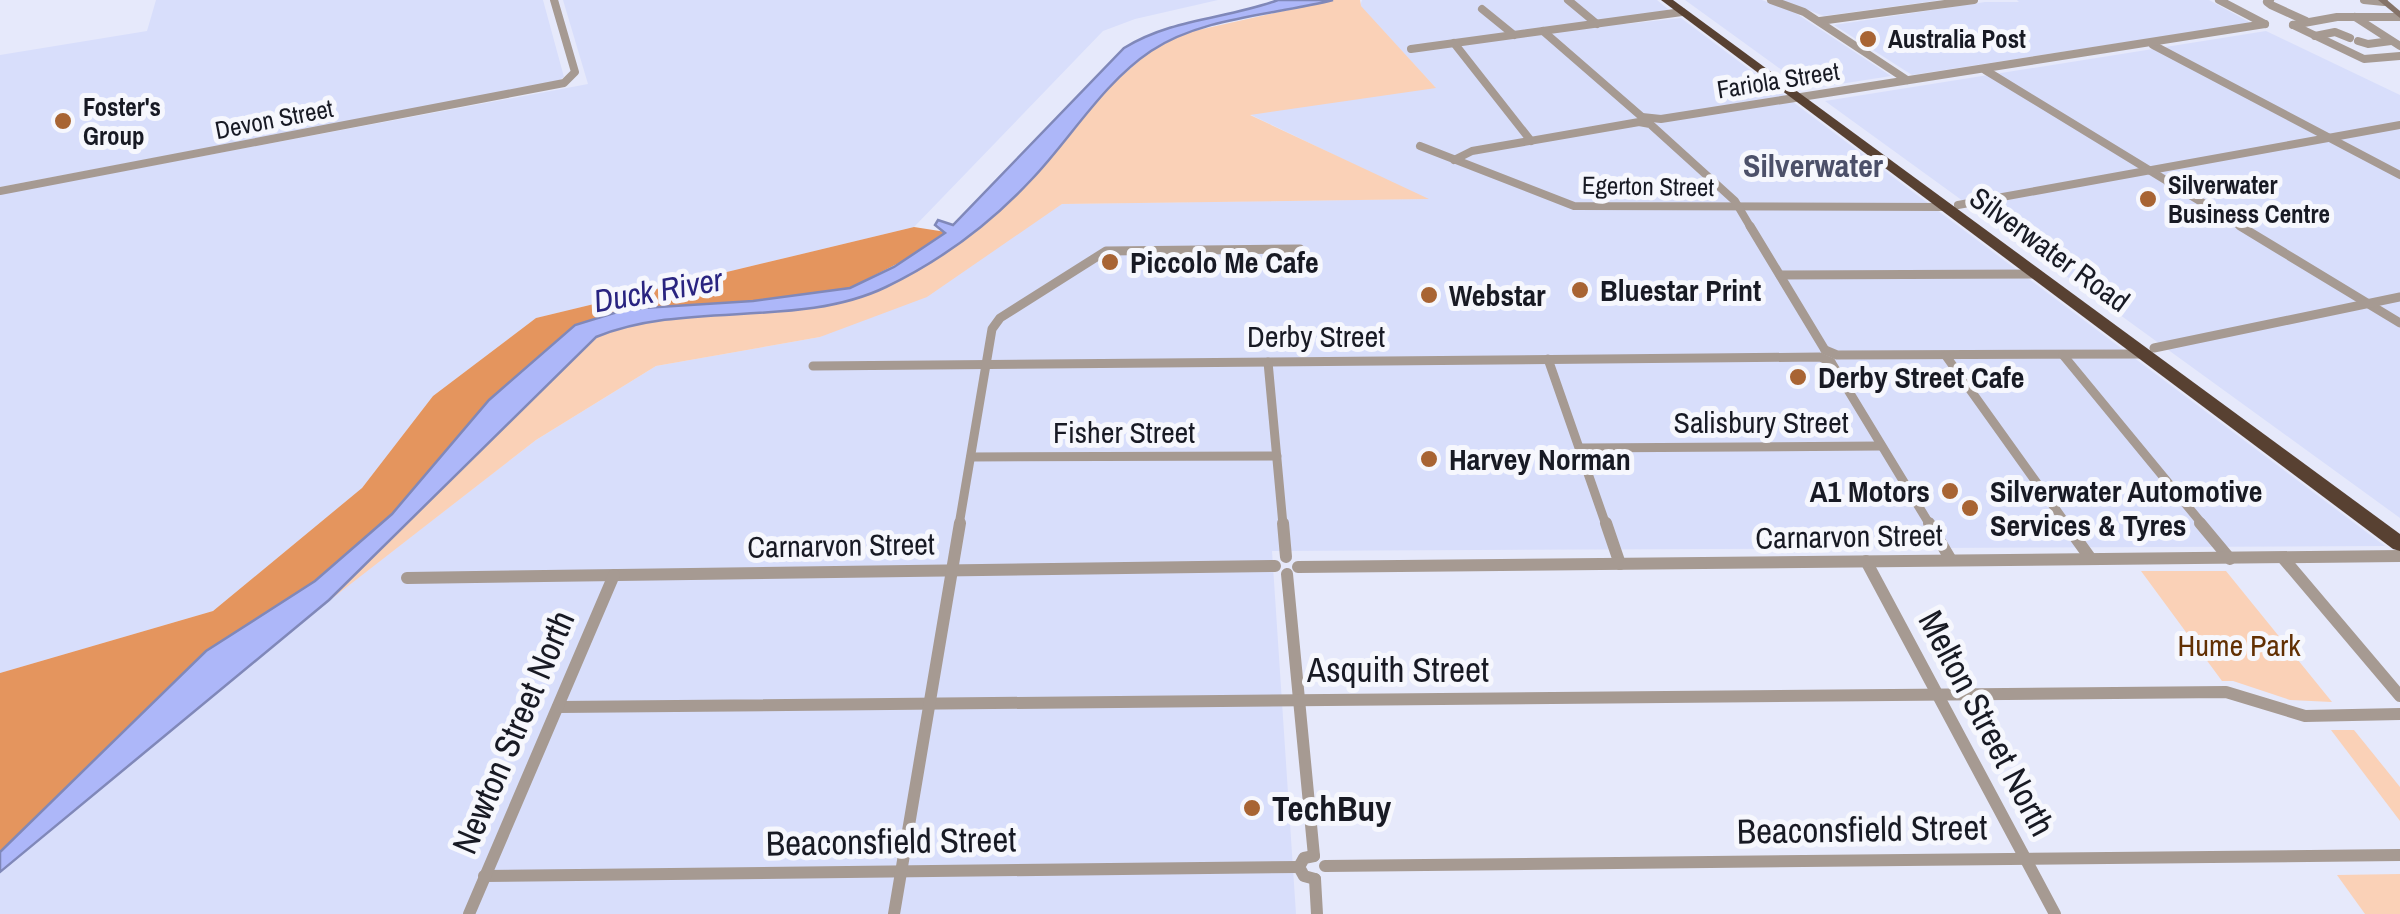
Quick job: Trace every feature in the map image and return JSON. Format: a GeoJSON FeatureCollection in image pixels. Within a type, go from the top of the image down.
{"type":"FeatureCollection","features":[{"type":"Feature","properties":{"kind":"highway","name":"Silverwater Road"},"geometry":{"type":"LineString","coordinates":[[1666,0],[1680,6],[2400,530]]}},
{"type":"Feature","properties":{"kind":"highway","name":"Silverwater Road"},"geometry":{"type":"LineString","coordinates":[[1953,206],[2038,274],[2150,351],[2400,544]]}},
{"type":"Feature","properties":{"kind":"street","name":"Devon Street"},"geometry":{"type":"LineString","coordinates":[[0,191],[555,86],[575,76],[554,0]]}},
{"type":"Feature","properties":{"kind":"street"},"geometry":{"type":"LineString","coordinates":[[1568,0],[1597,24]]}},
{"type":"Feature","properties":{"kind":"street"},"geometry":{"type":"LineString","coordinates":[[1771,0],[1819,21],[1908,80]]}},
{"type":"Feature","properties":{"kind":"street"},"geometry":{"type":"LineString","coordinates":[[1819,21],[1974,0]]}},
{"type":"Feature","properties":{"kind":"street","name":"Fariola Street"},"geometry":{"type":"LineString","coordinates":[[1454,160],[1472,151],[1646,121],[2265,24],[2219,0]]}},
{"type":"Feature","properties":{"kind":"street"},"geometry":{"type":"LineString","coordinates":[[2270,0],[2267,2],[2271,5],[2306,21]]}},
{"type":"Feature","properties":{"kind":"street"},"geometry":{"type":"LineString","coordinates":[[2364,0],[2400,5]]}},
{"type":"Feature","properties":{"kind":"street"},"geometry":{"type":"LineString","coordinates":[[2387,1],[2400,16]]}},
{"type":"Feature","properties":{"kind":"street"},"geometry":{"type":"LineString","coordinates":[[1411,49],[1597,24],[1680,6]]}},
{"type":"Feature","properties":{"kind":"street"},"geometry":{"type":"LineString","coordinates":[[1482,9],[1514,35]]}},
{"type":"Feature","properties":{"kind":"street"},"geometry":{"type":"LineString","coordinates":[[2400,16],[2294,25],[2364,59],[2400,56]]}},
{"type":"Feature","properties":{"kind":"street"},"geometry":{"type":"LineString","coordinates":[[2354,17],[2400,46]]}},
{"type":"Feature","properties":{"kind":"street"},"geometry":{"type":"LineString","coordinates":[[1542,31],[1730,194],[1951,560]]}},
{"type":"Feature","properties":{"kind":"street"},"geometry":{"type":"LineString","coordinates":[[2314,36],[2336,32],[2368,44],[2392,42]]}},
{"type":"Feature","properties":{"kind":"street"},"geometry":{"type":"LineString","coordinates":[[1454,43],[1531,142]]}},
{"type":"Feature","properties":{"kind":"street"},"geometry":{"type":"LineString","coordinates":[[2151,44],[2400,174]]}},
{"type":"Feature","properties":{"kind":"street"},"geometry":{"type":"LineString","coordinates":[[1984,69],[2400,323]]}},
{"type":"Feature","properties":{"kind":"street","name":"Egerton Street"},"geometry":{"type":"LineString","coordinates":[[1420,146],[1574,206],[1953,206],[2400,124]]}},
{"type":"Feature","properties":{"kind":"street"},"geometry":{"type":"LineString","coordinates":[[894,914],[992,329],[1000,318],[1106,250],[1300,249]]}},
{"type":"Feature","properties":{"kind":"street"},"geometry":{"type":"LineString","coordinates":[[1780,275],[2038,274]]}},
{"type":"Feature","properties":{"kind":"street","name":"Derby Street"},"geometry":{"type":"LineString","coordinates":[[813,366],[2063,355],[2150,351],[2400,297]]}},
{"type":"Feature","properties":{"kind":"street"},"geometry":{"type":"LineString","coordinates":[[2063,355],[2230,559]]}},
{"type":"Feature","properties":{"kind":"street"},"geometry":{"type":"LineString","coordinates":[[1946,356],[2091,559]]}},
{"type":"Feature","properties":{"kind":"street"},"geometry":{"type":"LineString","coordinates":[[1548,360],[1620,564]]}},
{"type":"Feature","properties":{"kind":"street"},"geometry":{"type":"LineString","coordinates":[[1268,362],[1286,557],[1294,559],[1287,569],[1297,699],[1324,874],[1315,879],[1304,876],[1299,867],[1304,858],[1320,861]]}},
{"type":"Feature","properties":{"kind":"street","name":"Salisbury Street"},"geometry":{"type":"LineString","coordinates":[[1580,448],[1881,446]]}},
{"type":"Feature","properties":{"kind":"street","name":"Fisher Street"},"geometry":{"type":"LineString","coordinates":[[971,457],[1277,456]]}},
{"type":"Feature","properties":{"kind":"street","name":"Carnarvon Street"},"geometry":{"type":"LineString","coordinates":[[407,578],[952,568],[1287,569],[2400,556]]}},
{"type":"Feature","properties":{"kind":"street"},"geometry":{"type":"LineString","coordinates":[[2283,558],[2400,696]]}},
{"type":"Feature","properties":{"kind":"street","name":"Melton Street North"},"geometry":{"type":"LineString","coordinates":[[1866,561],[2055,914]]}},
{"type":"Feature","properties":{"kind":"street","name":"Newton Street North"},"geometry":{"type":"LineString","coordinates":[[469,914],[614,575]]}},
{"type":"Feature","properties":{"kind":"street","name":"Asquith Street"},"geometry":{"type":"LineString","coordinates":[[558,707],[2240,694],[2305,716],[2400,714]]}},
{"type":"Feature","properties":{"kind":"street","name":"Beaconsfield Street"},"geometry":{"type":"LineString","coordinates":[[1320,861],[1534,866],[2025,856],[2400,855]]}},
{"type":"Feature","properties":{"kind":"street","name":"Beaconsfield Street"},"geometry":{"type":"LineString","coordinates":[[484,876],[1299,867]]}},
{"type":"Feature","properties":{"kind":"street"},"geometry":{"type":"LineString","coordinates":[[1315,879],[1318,914]]}},
{"type":"Feature","properties":{"kind":"shaded area"},"geometry":{"type":"Polygon","coordinates":[[[156,0],[543,0],[564,77],[556,82],[0,187],[0,55],[147,31],[156,0]]]}},
{"type":"Feature","properties":{"kind":"shaded area"},"geometry":{"type":"Polygon","coordinates":[[[563,0],[1218,0],[1135,19],[1103,31],[914,227],[536,318],[433,396],[362,488],[213,611],[0,673],[0,194],[588,84],[563,0]]]}},
{"type":"Feature","properties":{"kind":"shaded area"},"geometry":{"type":"Polygon","coordinates":[[[1362,0],[1657,0],[1669,10],[1617,18],[1626,24],[1681,18],[2385,546],[1272,551],[1296,914],[0,914],[0,872],[329,600],[536,440],[656,366],[820,337],[1062,204],[1426,199],[1249,114],[1435,87],[1360,6],[1362,0]]]}},
{"type":"Feature","properties":{"kind":"shaded area"},"geometry":{"type":"Polygon","coordinates":[[[1685,0],[1762,0],[1794,12],[1891,76],[1808,89],[1685,0]]]}},
{"type":"Feature","properties":{"kind":"shaded area"},"geometry":{"type":"Polygon","coordinates":[[[1781,0],[1941,0],[1824,16],[1781,0]]]}},
{"type":"Feature","properties":{"kind":"shaded area"},"geometry":{"type":"Polygon","coordinates":[[[2017,0],[2209,0],[2251,23],[1912,75],[1834,25],[2017,0]]]}},
{"type":"Feature","properties":{"kind":"shaded area"},"geometry":{"type":"Polygon","coordinates":[[[2266,31],[2400,95],[2400,518],[1825,101],[2266,31]]]}},
{"type":"Feature","properties":{"kind":"shaded area"},"geometry":{"type":"Polygon","coordinates":[[[914,227],[946,232],[926,249],[850,288],[753,301],[627,309],[575,325],[489,400],[392,514],[0,852],[0,673],[213,611],[362,488],[433,396],[536,318],[914,227]]]}},
{"type":"Feature","properties":{"kind":"green space"},"geometry":{"type":"Polygon","coordinates":[[[1333,0],[1360,0],[1361,6],[1436,88],[1250,115],[1429,199],[1062,204],[927,297],[820,337],[656,366],[536,440],[330,600],[596,337],[648,320],[804,309],[881,290],[1149,52],[1185,33],[1333,0]]]}},
{"type":"Feature","properties":{"kind":"green space","name":"Hume Park"},"geometry":{"type":"Polygon","coordinates":[[[2141,571],[2226,571],[2332,702],[2290,700],[2222,681],[2141,571]]]}},
{"type":"Feature","properties":{"kind":"green space"},"geometry":{"type":"Polygon","coordinates":[[[2331,730],[2354,730],[2400,787],[2400,821],[2331,730]]]}},
{"type":"Feature","properties":{"kind":"green space"},"geometry":{"type":"Polygon","coordinates":[[[2400,874],[2400,914],[2365,914],[2337,875],[2400,874]]]}},
{"type":"Feature","properties":{"kind":"water","name":"Duck River"},"geometry":{"type":"Polygon","coordinates":[[[1278,0],[1333,0],[1215,24],[1151,51],[1118,79],[999,211],[946,253],[886,287],[852,300],[817,307],[667,319],[596,337],[329,600],[0,872],[0,852],[206,651],[315,581],[392,514],[489,400],[575,325],[627,309],[753,301],[850,288],[894,267],[945,233],[935,225],[938,220],[953,225],[1124,48],[1181,25],[1278,0]]]}},
{"type":"Feature","properties":{"kind":"place","name":"Australia Post"},"geometry":{"type":"Point","coordinates":[1868,39]}},
{"type":"Feature","properties":{"kind":"place","name":"Foster's Group"},"geometry":{"type":"Point","coordinates":[63,121]}},
{"type":"Feature","properties":{"kind":"place","name":"Silverwater Business Centre"},"geometry":{"type":"Point","coordinates":[2148,199]}},
{"type":"Feature","properties":{"kind":"place","name":"Piccolo Me Cafe"},"geometry":{"type":"Point","coordinates":[1110,262]}},
{"type":"Feature","properties":{"kind":"place","name":"Bluestar Print"},"geometry":{"type":"Point","coordinates":[1580,290]}},
{"type":"Feature","properties":{"kind":"place","name":"Webstar"},"geometry":{"type":"Point","coordinates":[1429,295]}},
{"type":"Feature","properties":{"kind":"place","name":"Derby Street Cafe"},"geometry":{"type":"Point","coordinates":[1798,377]}},
{"type":"Feature","properties":{"kind":"place","name":"Harvey Norman"},"geometry":{"type":"Point","coordinates":[1429,459]}},
{"type":"Feature","properties":{"kind":"place","name":"A1 Motors"},"geometry":{"type":"Point","coordinates":[1950,491]}},
{"type":"Feature","properties":{"kind":"place","name":"Silverwater Automotive Services & Tyres"},"geometry":{"type":"Point","coordinates":[1970,508]}},
{"type":"Feature","properties":{"kind":"place","name":"TechBuy"},"geometry":{"type":"Point","coordinates":[1252,808]}},
{"type":"Feature","properties":{"kind":"district","name":"Silverwater"},"geometry":{"type":"Point","coordinates":[1813,165]}}]}
